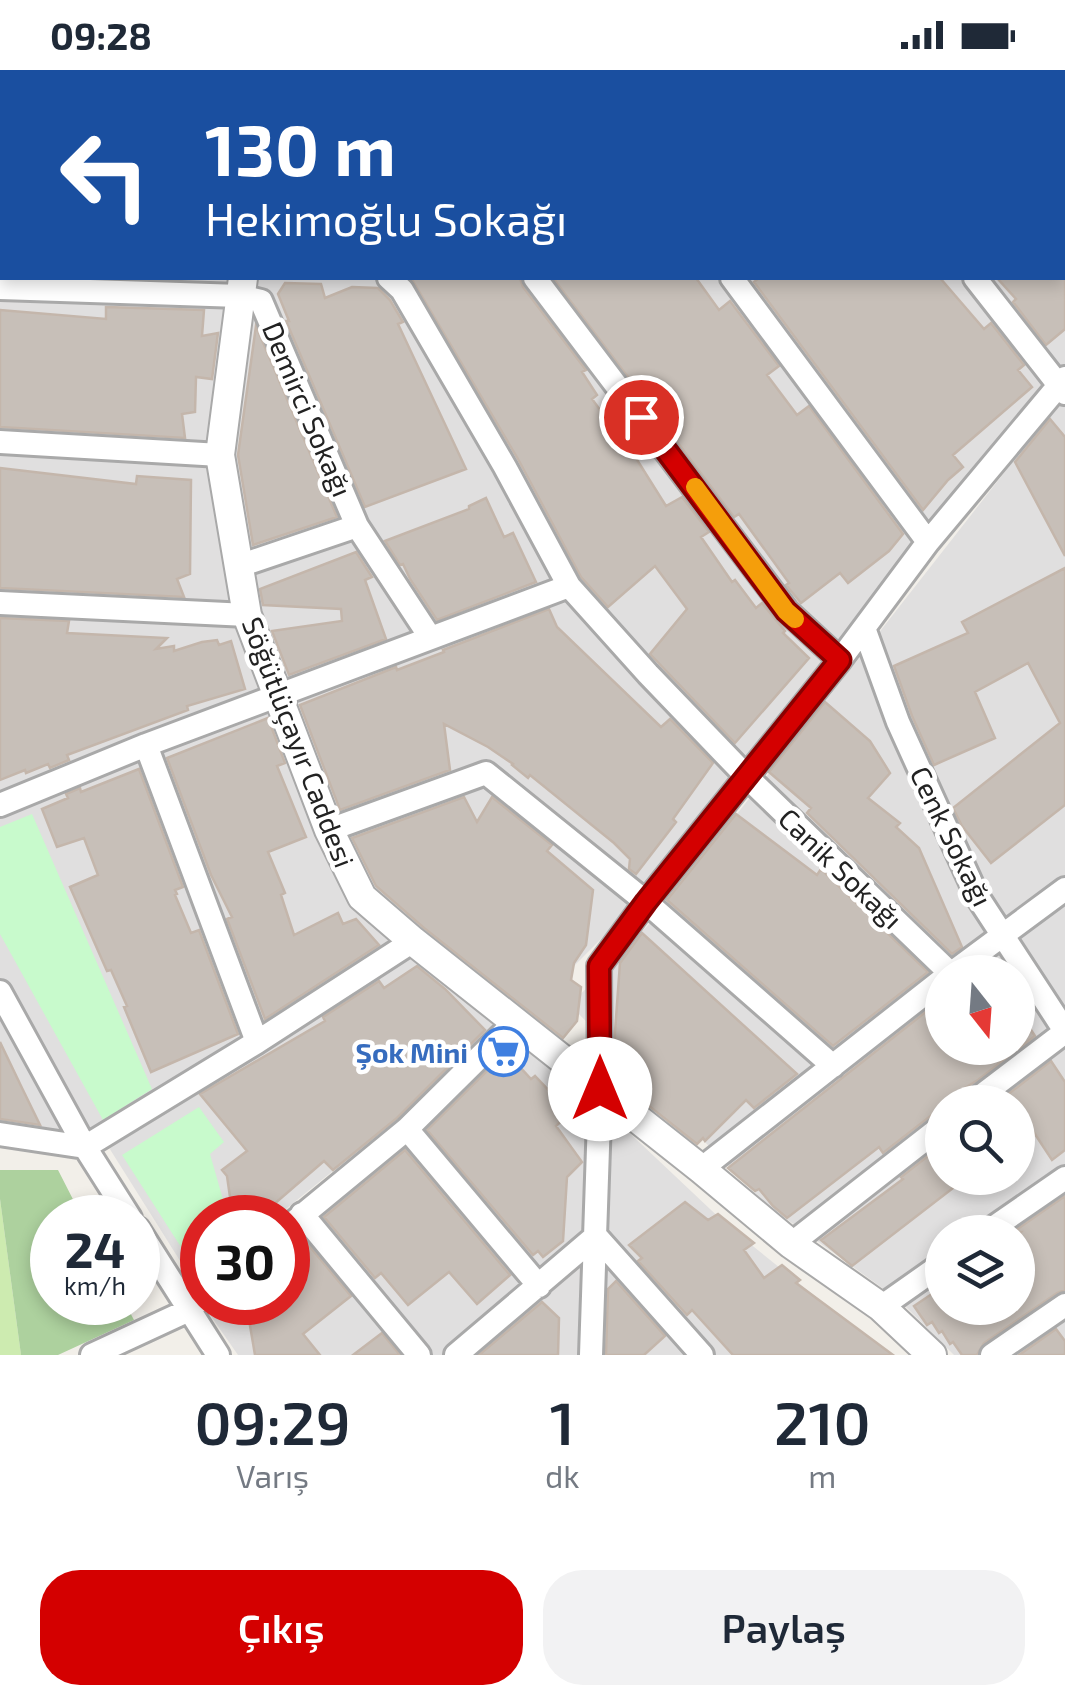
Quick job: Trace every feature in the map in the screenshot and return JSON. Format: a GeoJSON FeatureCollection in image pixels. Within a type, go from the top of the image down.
{"type":"FeatureCollection","features":[{"type":"Feature","properties":{"kind":"street","name":"Canik Sokağı"},"geometry":{"type":"LineString","coordinates":[[391,280],[412,306],[569,586],[746,776],[933,955]]}},
{"type":"Feature","properties":{"kind":"street"},"geometry":{"type":"LineString","coordinates":[[537,280],[786,611],[840,660]]}},
{"type":"Feature","properties":{"kind":"street"},"geometry":{"type":"LineString","coordinates":[[733,280],[928,542]]}},
{"type":"Feature","properties":{"kind":"street"},"geometry":{"type":"LineString","coordinates":[[590,1355],[600,1089],[599,966],[928,542],[1063,386],[977,280]]}},
{"type":"Feature","properties":{"kind":"street","name":"Demirci Sokağı"},"geometry":{"type":"LineString","coordinates":[[0,288],[242,287],[262,300],[357,526],[430,637]]}},
{"type":"Feature","properties":{"kind":"street","name":"Söğütlüçayır Caddesi"},"geometry":{"type":"LineString","coordinates":[[242,287],[220,455],[247,615],[329,830],[362,897],[791,1244],[881,1308],[932,1355]]}},
{"type":"Feature","properties":{"kind":"street"},"geometry":{"type":"LineString","coordinates":[[0,442],[220,455]]}},
{"type":"Feature","properties":{"kind":"street"},"geometry":{"type":"LineString","coordinates":[[239,566],[357,526]]}},
{"type":"Feature","properties":{"kind":"street"},"geometry":{"type":"LineString","coordinates":[[0,805],[278,694],[569,586]]}},
{"type":"Feature","properties":{"kind":"street"},"geometry":{"type":"LineString","coordinates":[[0,604],[247,615]]}},
{"type":"Feature","properties":{"kind":"street","name":"Cenk Sokağı"},"geometry":{"type":"LineString","coordinates":[[864,628],[898,722],[977,896],[1065,1031]]}},
{"type":"Feature","properties":{"kind":"street"},"geometry":{"type":"LineString","coordinates":[[146,745],[257,1042]]}},
{"type":"Feature","properties":{"kind":"street"},"geometry":{"type":"LineString","coordinates":[[329,830],[486,773],[646,902],[832,1066]]}},
{"type":"Feature","properties":{"kind":"street"},"geometry":{"type":"LineString","coordinates":[[974,955],[1065,889]]}},
{"type":"Feature","properties":{"kind":"street"},"geometry":{"type":"LineString","coordinates":[[0,1134],[85,1146],[414,941]]}},
{"type":"Feature","properties":{"kind":"street"},"geometry":{"type":"LineString","coordinates":[[0,992],[116,1195]]}},
{"type":"Feature","properties":{"kind":"street"},"geometry":{"type":"LineString","coordinates":[[702,1170],[925,993]]}},
{"type":"Feature","properties":{"kind":"street"},"geometry":{"type":"LineString","coordinates":[[310,1209],[407,1128],[515,1022]]}},
{"type":"Feature","properties":{"kind":"street"},"geometry":{"type":"LineString","coordinates":[[996,1085],[1065,1031]]}},
{"type":"Feature","properties":{"kind":"street"},"geometry":{"type":"LineString","coordinates":[[407,1128],[540,1286]]}},
{"type":"Feature","properties":{"kind":"street"},"geometry":{"type":"LineString","coordinates":[[791,1244],[925,1139]]}},
{"type":"Feature","properties":{"kind":"street"},"geometry":{"type":"LineString","coordinates":[[1012,1215],[1065,1178]]}},
{"type":"Feature","properties":{"kind":"street"},"geometry":{"type":"LineString","coordinates":[[456,1355],[596,1236]]}},
{"type":"Feature","properties":{"kind":"street"},"geometry":{"type":"LineString","coordinates":[[596,1236],[702,1355]]}},
{"type":"Feature","properties":{"kind":"street"},"geometry":{"type":"LineString","coordinates":[[310,1237],[419,1355]]}},
{"type":"Feature","properties":{"kind":"street"},"geometry":{"type":"LineString","coordinates":[[160,1257],[180,1283]]}},
{"type":"Feature","properties":{"kind":"street"},"geometry":{"type":"LineString","coordinates":[[881,1308],[925,1276]]}},
{"type":"Feature","properties":{"kind":"street"},"geometry":{"type":"LineString","coordinates":[[992,1355],[1065,1305]]}},
{"type":"Feature","properties":{"kind":"street"},"geometry":{"type":"LineString","coordinates":[[92,1355],[180,1312]]}},
{"type":"Feature","properties":{"kind":"street"},"geometry":{"type":"LineString","coordinates":[[205,1325],[218,1355]]}},
{"type":"Feature","properties":{"kind":"shaded area"},"geometry":{"type":"Polygon","coordinates":[[[0,280],[1065,280],[1065,365],[651,889],[522,1018],[303,1195],[180,1195],[180,1261],[160,1229],[160,1195],[139,1195],[101,1135],[0,1125],[0,280]]]}},
{"type":"Feature","properties":{"kind":"shaded area"},"geometry":{"type":"Polygon","coordinates":[[[1065,395],[1065,1355],[954,1355],[899,1300],[767,1205],[570,1005],[658,915],[1065,395]]]}},
{"type":"Feature","properties":{"kind":"shaded area"},"geometry":{"type":"Polygon","coordinates":[[[531,1040],[728,1226],[888,1355],[238,1355],[217,1325],[310,1325],[310,1226],[531,1040]]]}},
{"type":"Feature","properties":{"kind":"green space"},"geometry":{"type":"Polygon","coordinates":[[[32,814],[152,1089],[103,1120],[0,934],[0,827],[32,814]]]}},
{"type":"Feature","properties":{"kind":"green space"},"geometry":{"type":"Polygon","coordinates":[[[199,1107],[224,1142],[210,1154],[222,1195],[180,1195],[180,1246],[160,1214],[160,1195],[148,1195],[122,1155],[199,1107]]]}},
{"type":"Feature","properties":{"kind":"green space"},"geometry":{"type":"Polygon","coordinates":[[[0,1170],[58,1170],[71,1195],[30,1195],[30,1325],[123,1325],[58,1355],[21,1355],[0,1199],[0,1170]]]}},
{"type":"Feature","properties":{"kind":"green space"},"geometry":{"type":"Polygon","coordinates":[[[0,1199],[21,1355],[0,1355],[0,1199]]]}},
{"type":"Feature","properties":{"kind":"building"},"geometry":{"type":"Polygon","coordinates":[[[412,280],[521,280],[586,370],[582,372],[597,395],[592,399],[629,447],[666,506],[682,497],[709,532],[701,537],[732,582],[735,580],[756,608],[762,603],[783,633],[809,658],[735,743],[650,654],[687,609],[655,566],[608,607],[581,577],[518,459],[412,280]]]}},
{"type":"Feature","properties":{"kind":"building"},"geometry":{"type":"Polygon","coordinates":[[[555,280],[697,280],[719,310],[730,301],[779,366],[767,375],[797,415],[809,406],[903,534],[889,551],[848,583],[840,573],[801,603],[739,514],[734,517],[555,280]]]}},
{"type":"Feature","properties":{"kind":"building"},"geometry":{"type":"Polygon","coordinates":[[[942,280],[984,329],[991,323],[1024,365],[1018,370],[1032,387],[953,455],[963,467],[923,510],[754,282],[942,280]]]}},
{"type":"Feature","properties":{"kind":"building"},"geometry":{"type":"Polygon","coordinates":[[[999,280],[1065,280],[1065,329],[1046,345],[1013,302],[1016,299],[999,280]]]}},
{"type":"Feature","properties":{"kind":"building"},"geometry":{"type":"Polygon","coordinates":[[[285,283],[321,284],[325,298],[352,287],[378,288],[390,300],[466,469],[365,507],[286,321],[278,294],[285,283]]]}},
{"type":"Feature","properties":{"kind":"building"},"geometry":{"type":"Polygon","coordinates":[[[106,307],[204,310],[202,336],[218,333],[212,379],[196,377],[195,412],[182,414],[185,438],[0,427],[0,310],[106,319],[106,307]]]}},
{"type":"Feature","properties":{"kind":"building"},"geometry":{"type":"Polygon","coordinates":[[[256,326],[337,517],[253,545],[238,455],[256,326]]]}},
{"type":"Feature","properties":{"kind":"building"},"geometry":{"type":"Polygon","coordinates":[[[1050,419],[1065,437],[1065,556],[1015,462],[1050,419]]]}},
{"type":"Feature","properties":{"kind":"building"},"geometry":{"type":"Polygon","coordinates":[[[0,468],[136,484],[137,476],[191,480],[190,574],[177,579],[184,597],[0,588],[0,468]]]}},
{"type":"Feature","properties":{"kind":"building"},"geometry":{"type":"Polygon","coordinates":[[[486,498],[504,537],[513,533],[536,582],[437,620],[385,541],[469,509],[486,498]]]}},
{"type":"Feature","properties":{"kind":"building"},"geometry":{"type":"Polygon","coordinates":[[[356,552],[372,577],[365,580],[386,639],[289,675],[272,631],[342,621],[341,609],[263,605],[260,589],[356,552]]]}},
{"type":"Feature","properties":{"kind":"building"},"geometry":{"type":"Polygon","coordinates":[[[1065,568],[1065,805],[991,863],[953,808],[1060,723],[1028,663],[975,692],[995,738],[934,765],[894,666],[968,633],[962,622],[1065,568]]]}},
{"type":"Feature","properties":{"kind":"building"},"geometry":{"type":"Polygon","coordinates":[[[549,609],[557,627],[661,727],[670,719],[713,763],[673,819],[676,822],[636,874],[629,869],[630,859],[614,843],[530,775],[528,778],[488,747],[444,724],[450,770],[340,810],[300,705],[549,609]]]}},
{"type":"Feature","properties":{"kind":"building"},"geometry":{"type":"Polygon","coordinates":[[[0,618],[69,621],[67,633],[167,638],[156,649],[174,646],[174,651],[202,642],[217,640],[219,645],[231,641],[245,689],[187,706],[188,710],[67,755],[69,760],[50,768],[48,764],[0,780],[0,618]]]}},
{"type":"Feature","properties":{"kind":"building"},"geometry":{"type":"Polygon","coordinates":[[[825,702],[870,741],[890,773],[868,798],[900,823],[896,827],[919,848],[962,947],[952,954],[807,813],[811,808],[769,772],[825,702]]]}},
{"type":"Feature","properties":{"kind":"building"},"geometry":{"type":"Polygon","coordinates":[[[268,718],[285,763],[277,766],[306,837],[268,852],[285,893],[281,895],[294,935],[338,913],[343,924],[356,919],[379,945],[265,1019],[227,919],[232,917],[211,875],[167,758],[268,718]]]}},
{"type":"Feature","properties":{"kind":"building"},"geometry":{"type":"Polygon","coordinates":[[[139,769],[183,887],[175,890],[175,895],[191,933],[199,930],[238,1034],[151,1072],[124,1007],[127,1006],[70,887],[98,875],[84,838],[57,847],[42,809],[80,788],[81,792],[139,769]]]}},
{"type":"Feature","properties":{"kind":"building"},"geometry":{"type":"Polygon","coordinates":[[[464,797],[477,822],[492,797],[552,845],[547,851],[593,890],[586,945],[574,963],[571,980],[581,987],[577,1021],[563,1038],[376,886],[352,838],[464,797]]]}},
{"type":"Feature","properties":{"kind":"building"},"geometry":{"type":"Polygon","coordinates":[[[736,814],[817,875],[821,869],[925,969],[925,974],[833,1046],[667,900],[736,814]]]}},
{"type":"Feature","properties":{"kind":"building"},"geometry":{"type":"Polygon","coordinates":[[[642,933],[797,1074],[754,1108],[746,1100],[705,1141],[703,1138],[697,1144],[615,1079],[620,963],[642,933]]]}},
{"type":"Feature","properties":{"kind":"building"},"geometry":{"type":"Polygon","coordinates":[[[417,966],[485,1030],[397,1118],[333,1170],[324,1161],[285,1195],[230,1195],[227,1176],[222,1170],[247,1151],[200,1094],[325,1021],[323,1017],[379,981],[384,988],[417,966]]]}},
{"type":"Feature","properties":{"kind":"building"},"geometry":{"type":"Polygon","coordinates":[[[925,1012],[925,1065],[997,1065],[970,1085],[925,1085],[925,1120],[883,1153],[879,1147],[787,1218],[759,1189],[755,1191],[728,1168],[925,1012]]]}},
{"type":"Feature","properties":{"kind":"building"},"geometry":{"type":"Polygon","coordinates":[[[0,1042],[22,1088],[40,1125],[0,1119],[0,1042]]]}},
{"type":"Feature","properties":{"kind":"building"},"geometry":{"type":"Polygon","coordinates":[[[506,1052],[570,1113],[556,1126],[582,1162],[567,1177],[563,1241],[543,1257],[538,1251],[533,1255],[427,1130],[506,1052]]]}},
{"type":"Feature","properties":{"kind":"building"},"geometry":{"type":"Polygon","coordinates":[[[1051,1061],[1065,1082],[1065,1150],[1052,1160],[1035,1134],[1035,1085],[1020,1085],[1051,1061]]]}},
{"type":"Feature","properties":{"kind":"building"},"geometry":{"type":"Polygon","coordinates":[[[405,1150],[510,1275],[477,1304],[449,1272],[408,1305],[381,1273],[375,1278],[324,1217],[405,1150]]]}},
{"type":"Feature","properties":{"kind":"building"},"geometry":{"type":"Polygon","coordinates":[[[925,1158],[925,1195],[944,1195],[852,1266],[821,1240],[903,1179],[925,1158]]]}},
{"type":"Feature","properties":{"kind":"building"},"geometry":{"type":"Polygon","coordinates":[[[1065,1196],[1065,1290],[1035,1308],[1035,1217],[1065,1196]]]}},
{"type":"Feature","properties":{"kind":"building"},"geometry":{"type":"Polygon","coordinates":[[[685,1202],[708,1220],[718,1214],[754,1243],[744,1250],[764,1278],[782,1265],[800,1280],[796,1283],[893,1355],[733,1355],[692,1310],[687,1315],[638,1261],[642,1258],[629,1245],[685,1202]]]}},
{"type":"Feature","properties":{"kind":"building"},"geometry":{"type":"Polygon","coordinates":[[[310,1247],[351,1296],[303,1334],[320,1355],[255,1355],[250,1325],[310,1325],[310,1247]]]}},
{"type":"Feature","properties":{"kind":"building"},"geometry":{"type":"Polygon","coordinates":[[[616,1281],[665,1336],[644,1355],[606,1355],[608,1289],[616,1281]]]}},
{"type":"Feature","properties":{"kind":"building"},"geometry":{"type":"Polygon","coordinates":[[[925,1299],[925,1322],[914,1306],[925,1299]]]}},
{"type":"Feature","properties":{"kind":"building"},"geometry":{"type":"Polygon","coordinates":[[[542,1302],[559,1318],[558,1355],[479,1355],[542,1302]]]}},
{"type":"Feature","properties":{"kind":"building"},"geometry":{"type":"Polygon","coordinates":[[[934,1325],[1010,1325],[984,1343],[977,1355],[962,1355],[942,1331],[939,1333],[934,1325]]]}},
{"type":"Feature","properties":{"kind":"building"},"geometry":{"type":"Polygon","coordinates":[[[1056,1329],[1065,1341],[1065,1355],[1019,1355],[1056,1329]]]}},
{"type":"Feature","properties":{"kind":"building"},"geometry":{"type":"Polygon","coordinates":[[[382,1333],[400,1355],[353,1355],[382,1333]]]}},
{"type":"Feature","properties":{"kind":"slow traffic"},"geometry":{"type":"LineString","coordinates":[[695,487],[795,619]]}},
{"type":"Feature","properties":{"kind":"place","name":"Şok Mini"},"geometry":{"type":"Point","coordinates":[503,1052]}},
{"type":"Feature","properties":{"kind":"route"},"geometry":{"type":"LineString","coordinates":[[600,1089],[599,966],[840,660],[786,611],[641,417]]}}]}
